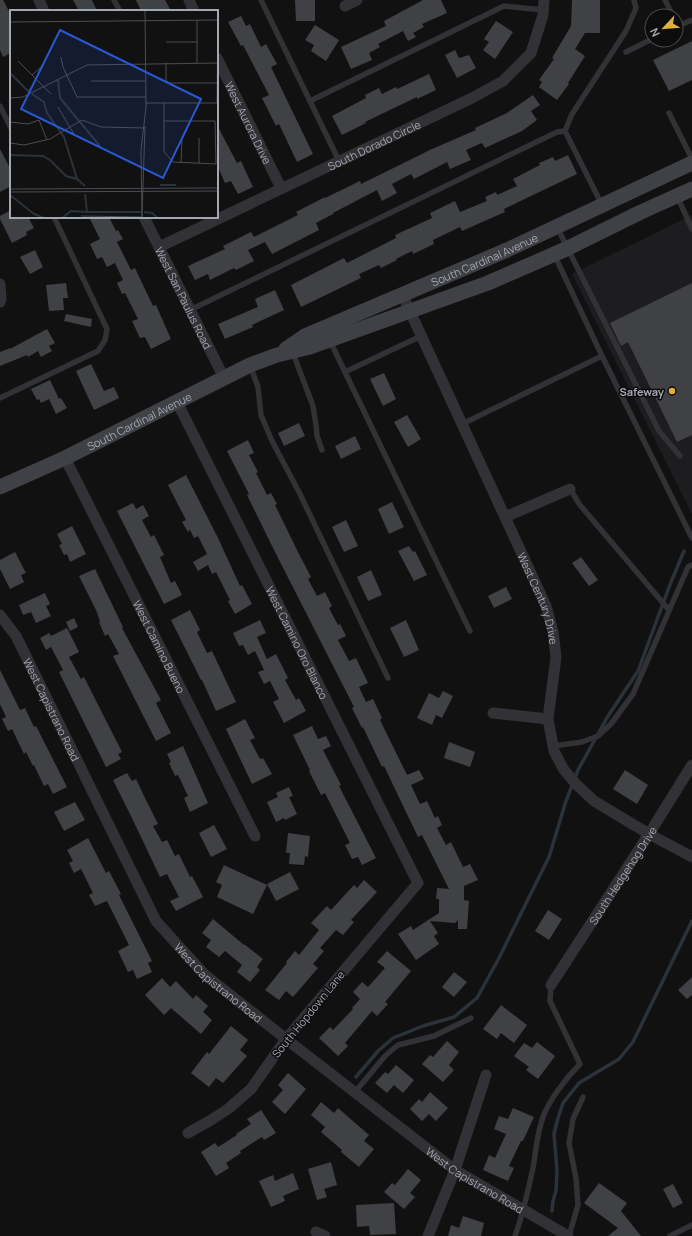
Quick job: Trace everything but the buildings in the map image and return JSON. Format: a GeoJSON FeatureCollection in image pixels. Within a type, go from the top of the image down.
{"type":"FeatureCollection","features":[{"type":"Feature","properties":{"kind":"main road","name":"South Cardinal Avenue"},"geometry":{"type":"LineString","coordinates":[[277,355],[305,336],[507,250],[692,162]]}},
{"type":"Feature","properties":{"kind":"main road","name":"South Cardinal Avenue"},"geometry":{"type":"LineString","coordinates":[[0,486],[65,458],[250,365],[292,350],[310,347],[488,283],[560,252],[692,189]]}},
{"type":"Feature","properties":{"kind":"street"},"geometry":{"type":"LineString","coordinates":[[38,0],[43,10]]}},
{"type":"Feature","properties":{"kind":"street"},"geometry":{"type":"LineString","coordinates":[[189,0],[194,10]]}},
{"type":"Feature","properties":{"kind":"street"},"geometry":{"type":"LineString","coordinates":[[345,6],[357,0]]}},
{"type":"Feature","properties":{"kind":"street","name":"South Dorado Circle"},"geometry":{"type":"LineString","coordinates":[[218,215],[340,161],[472,98],[502,82],[531,53],[543,15],[544,5]]}},
{"type":"Feature","properties":{"kind":"street","name":"West Aurora Drive"},"geometry":{"type":"LineString","coordinates":[[218,60],[281,188]]}},
{"type":"Feature","properties":{"kind":"street","name":"West San Paulus Road"},"geometry":{"type":"LineString","coordinates":[[144,218],[224,378]]}},
{"type":"Feature","properties":{"kind":"street","name":"South Dorado Circle"},"geometry":{"type":"LineString","coordinates":[[159,247],[212,218]]}},
{"type":"Feature","properties":{"kind":"street"},"geometry":{"type":"LineString","coordinates":[[0,284],[0,302]]}},
{"type":"Feature","properties":{"kind":"street","name":"West Century Drive"},"geometry":{"type":"LineString","coordinates":[[402,294],[546,606],[553,632],[556,657],[548,719],[554,750],[564,770],[594,801],[649,834],[692,857]]}},
{"type":"Feature","properties":{"kind":"street","name":"West Camino Oro Blanco"},"geometry":{"type":"LineString","coordinates":[[177,402],[418,883]]}},
{"type":"Feature","properties":{"kind":"street","name":"West Camino Bueno"},"geometry":{"type":"LineString","coordinates":[[65,458],[255,836]]}},
{"type":"Feature","properties":{"kind":"street"},"geometry":{"type":"LineString","coordinates":[[505,517],[570,489]]}},
{"type":"Feature","properties":{"kind":"street","name":"West Capistrano Road"},"geometry":{"type":"LineString","coordinates":[[0,615],[16,636],[156,922],[204,974],[455,1170],[568,1236]]}},
{"type":"Feature","properties":{"kind":"street"},"geometry":{"type":"LineString","coordinates":[[493,713],[548,719]]}},
{"type":"Feature","properties":{"kind":"street","name":"South Hedgehog Drive"},"geometry":{"type":"LineString","coordinates":[[551,985],[692,765]]}},
{"type":"Feature","properties":{"kind":"street","name":"South Hopdown Lane"},"geometry":{"type":"LineString","coordinates":[[188,1133],[222,1113],[251,1089],[286,1039],[418,883]]}},
{"type":"Feature","properties":{"kind":"street"},"geometry":{"type":"LineString","coordinates":[[428,1236],[455,1170],[486,1075]]}},
{"type":"Feature","properties":{"kind":"lane"},"geometry":{"type":"LineString","coordinates":[[114,0],[119,10]]}},
{"type":"Feature","properties":{"kind":"lane"},"geometry":{"type":"LineString","coordinates":[[261,0],[340,161]]}},
{"type":"Feature","properties":{"kind":"lane"},"geometry":{"type":"LineString","coordinates":[[603,205],[565,131],[572,114],[626,31],[636,8],[634,0]]}},
{"type":"Feature","properties":{"kind":"lane"},"geometry":{"type":"LineString","coordinates":[[310,101],[504,6],[544,5]]}},
{"type":"Feature","properties":{"kind":"lane"},"geometry":{"type":"LineString","coordinates":[[626,52],[644,43]]}},
{"type":"Feature","properties":{"kind":"lane"},"geometry":{"type":"LineString","coordinates":[[0,106],[10,126]]}},
{"type":"Feature","properties":{"kind":"lane"},"geometry":{"type":"LineString","coordinates":[[669,112],[692,159]]}},
{"type":"Feature","properties":{"kind":"lane"},"geometry":{"type":"LineString","coordinates":[[190,310],[557,132],[565,131]]}},
{"type":"Feature","properties":{"kind":"lane"},"geometry":{"type":"LineString","coordinates":[[677,196],[692,229]]}},
{"type":"Feature","properties":{"kind":"lane"},"geometry":{"type":"LineString","coordinates":[[0,398],[98,351],[105,340],[107,329],[54,218]]}},
{"type":"Feature","properties":{"kind":"lane"},"geometry":{"type":"LineString","coordinates":[[556,227],[560,252],[602,356],[692,538]]}},
{"type":"Feature","properties":{"kind":"lane"},"geometry":{"type":"LineString","coordinates":[[560,252],[658,431],[680,456]]}},
{"type":"Feature","properties":{"kind":"lane"},"geometry":{"type":"LineString","coordinates":[[345,372],[421,336]]}},
{"type":"Feature","properties":{"kind":"lane"},"geometry":{"type":"LineString","coordinates":[[330,340],[470,631]]}},
{"type":"Feature","properties":{"kind":"lane"},"geometry":{"type":"LineString","coordinates":[[292,350],[313,406],[317,436],[322,450]]}},
{"type":"Feature","properties":{"kind":"lane"},"geometry":{"type":"LineString","coordinates":[[462,424],[602,356]]}},
{"type":"Feature","properties":{"kind":"lane"},"geometry":{"type":"LineString","coordinates":[[250,365],[258,387],[261,415],[272,441],[300,494],[388,678]]}},
{"type":"Feature","properties":{"kind":"lane"},"geometry":{"type":"LineString","coordinates":[[570,489],[580,505],[669,610]]}},
{"type":"Feature","properties":{"kind":"lane"},"geometry":{"type":"LineString","coordinates":[[553,746],[582,742],[598,736],[611,724],[633,694],[688,567],[692,565]]}},
{"type":"Feature","properties":{"kind":"lane"},"geometry":{"type":"LineString","coordinates":[[515,1236],[523,1210],[538,1137],[544,1116],[555,1095],[570,1074],[580,1064],[550,1001],[551,985]]}},
{"type":"Feature","properties":{"kind":"lane"},"geometry":{"type":"LineString","coordinates":[[355,1092],[385,1056],[398,1045],[434,1036],[471,1018]]}},
{"type":"Feature","properties":{"kind":"lane"},"geometry":{"type":"LineString","coordinates":[[568,1236],[578,1205],[576,1178],[569,1143],[573,1119],[584,1097]]}},
{"type":"Feature","properties":{"kind":"lane"},"geometry":{"type":"LineString","coordinates":[[670,1236],[692,1225]]}},
{"type":"Feature","properties":{"kind":"shaded area"},"geometry":{"type":"Polygon","coordinates":[[[692,215],[692,514],[572,274],[692,215]]]}},
{"type":"Feature","properties":{"kind":"waterway"},"geometry":{"type":"LineString","coordinates":[[356,1077],[378,1051],[393,1038],[423,1026],[454,1017],[477,998],[498,960],[549,857],[566,801],[578,770],[608,716],[638,671],[684,551]]}},
{"type":"Feature","properties":{"kind":"waterway"},"geometry":{"type":"LineString","coordinates":[[552,1211],[556,1191],[557,1171],[554,1134],[563,1103],[579,1083],[619,1059],[633,1042],[692,921]]}},
{"type":"Feature","properties":{"kind":"place","name":"Safeway"},"geometry":{"type":"Point","coordinates":[672,391]}}]}
